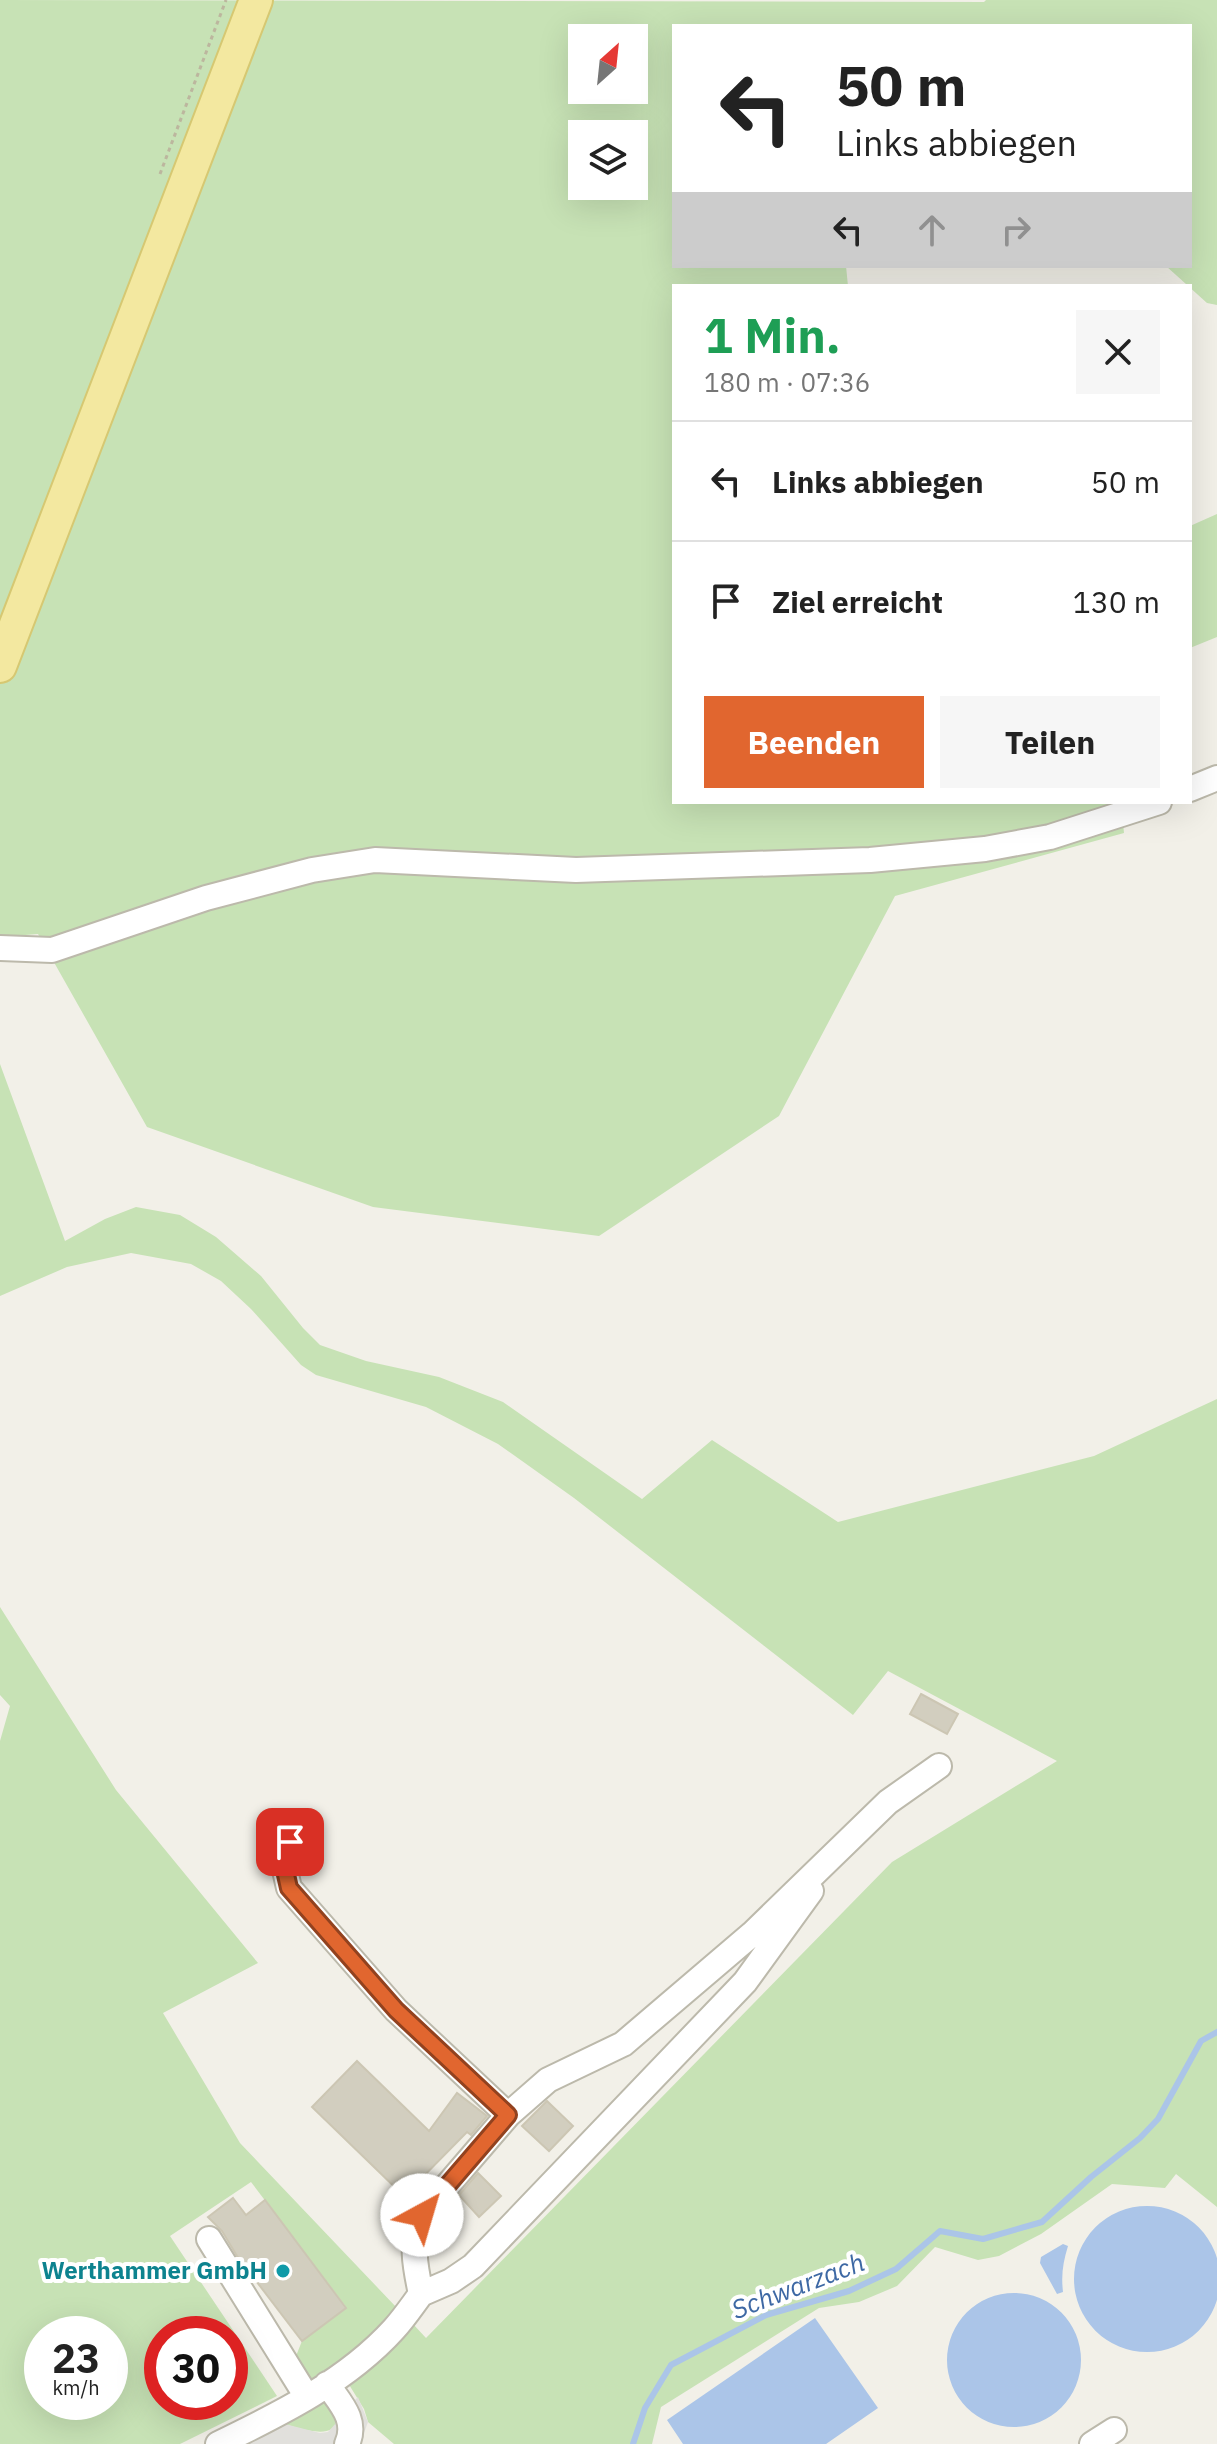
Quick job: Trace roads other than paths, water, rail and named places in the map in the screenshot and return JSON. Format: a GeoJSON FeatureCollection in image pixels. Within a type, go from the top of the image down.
{"type":"FeatureCollection","features":[{"type":"Feature","properties":{"kind":"main road"},"geometry":{"type":"LineString","coordinates":[[0,666],[256,0]]}},
{"type":"Feature","properties":{"kind":"street"},"geometry":{"type":"LineString","coordinates":[[1192,788],[1217,778]]}},
{"type":"Feature","properties":{"kind":"street"},"geometry":{"type":"LineString","coordinates":[[0,948],[52,950],[206,898],[312,870],[375,860],[576,870],[870,860],[985,849],[1050,837],[1153,804]]}},
{"type":"Feature","properties":{"kind":"street"},"geometry":{"type":"LineString","coordinates":[[421,2294],[415,2263],[414,2232],[422,2215],[508,2115],[548,2080],[623,2044],[752,1934],[888,1802],[939,1766]]}},
{"type":"Feature","properties":{"kind":"street"},"geometry":{"type":"LineString","coordinates":[[290,1842],[282,1857],[289,1888],[396,2010],[508,2115]]}},
{"type":"Feature","properties":{"kind":"street"},"geometry":{"type":"LineString","coordinates":[[218,2444],[278,2415],[359,2362],[394,2329],[421,2294],[451,2281],[473,2266],[745,1982],[841,1848]]}},
{"type":"Feature","properties":{"kind":"street"},"geometry":{"type":"LineString","coordinates":[[209,2239],[317,2390],[349,2418],[352,2431],[347,2444]]}},
{"type":"Feature","properties":{"kind":"street"},"geometry":{"type":"LineString","coordinates":[[1092,2444],[1114,2430]]}},
{"type":"Feature","properties":{"kind":"water"},"geometry":{"type":"Polygon","coordinates":[[[1147,2206],[1175,2211],[1199,2227],[1215,2251],[1218,2296],[1215,2307],[1199,2331],[1175,2347],[1147,2352],[1119,2347],[1095,2331],[1079,2307],[1074,2279],[1079,2251],[1095,2227],[1119,2211],[1147,2206]]]}},
{"type":"Feature","properties":{"kind":"water"},"geometry":{"type":"Polygon","coordinates":[[[1063,2244],[1068,2246],[1063,2269],[1063,2292],[1057,2294],[1040,2263],[1041,2257],[1063,2244]]]}},
{"type":"Feature","properties":{"kind":"water"},"geometry":{"type":"Polygon","coordinates":[[[1014,2293],[1040,2298],[1061,2313],[1076,2334],[1081,2360],[1076,2386],[1061,2407],[1040,2422],[1014,2427],[988,2422],[967,2407],[952,2386],[947,2360],[952,2334],[967,2313],[988,2298],[1014,2293]]]}},
{"type":"Feature","properties":{"kind":"water"},"geometry":{"type":"Polygon","coordinates":[[[815,2318],[878,2408],[826,2444],[683,2444],[667,2420],[815,2318]]]}},
{"type":"Feature","properties":{"kind":"waterway","name":"Schwarzach"},"geometry":{"type":"LineString","coordinates":[[633,2444],[645,2408],[671,2365],[766,2315],[849,2291],[896,2269],[940,2231],[983,2239],[1042,2222],[1158,2119],[1201,2041],[1217,2032]]}},
{"type":"Feature","properties":{"kind":"place","name":"Werthammer GmbH"},"geometry":{"type":"Point","coordinates":[283,2271]}}]}
